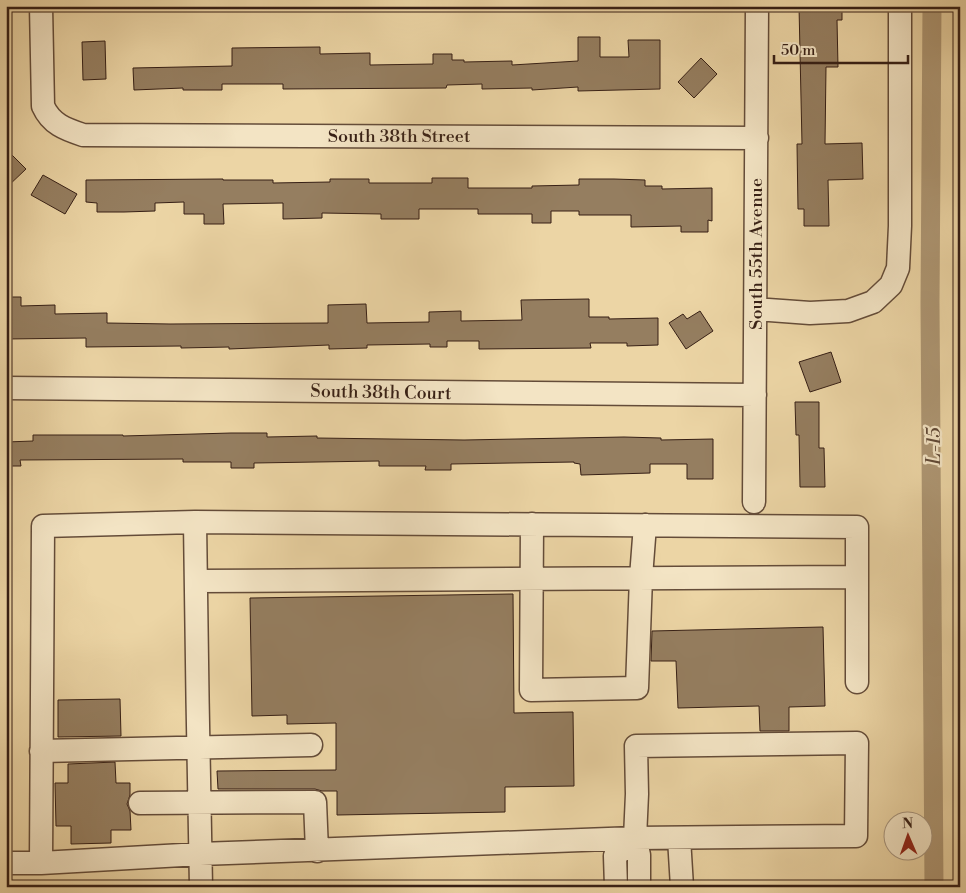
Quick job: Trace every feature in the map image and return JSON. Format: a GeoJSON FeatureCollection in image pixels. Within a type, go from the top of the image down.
{"type":"FeatureCollection","features":[{"type":"Feature","properties":{"kind":"street","name":"South 38th Street"},"geometry":{"type":"LineString","coordinates":[[41,6],[43,106],[47,116],[63,128],[83,135],[757,138]]}},
{"type":"Feature","properties":{"kind":"street","name":"South 55th Avenue"},"geometry":{"type":"LineString","coordinates":[[754,502],[757,6]]}},
{"type":"Feature","properties":{"kind":"street"},"geometry":{"type":"LineString","coordinates":[[756,310],[810,313],[848,311],[873,302],[891,285],[898,268],[900,226],[900,6]]}},
{"type":"Feature","properties":{"kind":"street","name":"South 38th Court"},"geometry":{"type":"LineString","coordinates":[[6,388],[755,395]]}},
{"type":"Feature","properties":{"kind":"street"},"geometry":{"type":"LineString","coordinates":[[195,522],[201,887]]}},
{"type":"Feature","properties":{"kind":"street"},"geometry":{"type":"LineString","coordinates":[[41,862],[43,526],[195,522],[857,527],[857,682]]}},
{"type":"Feature","properties":{"kind":"street"},"geometry":{"type":"LineString","coordinates":[[532,524],[531,690],[637,688],[645,525]]}},
{"type":"Feature","properties":{"kind":"street"},"geometry":{"type":"LineString","coordinates":[[196,581],[856,576]]}},
{"type":"Feature","properties":{"kind":"street"},"geometry":{"type":"LineString","coordinates":[[6,863],[635,838],[856,836],[857,743],[636,746],[637,794],[635,838],[639,855],[639,887]]}},
{"type":"Feature","properties":{"kind":"street"},"geometry":{"type":"LineString","coordinates":[[42,750],[312,745]]}},
{"type":"Feature","properties":{"kind":"street"},"geometry":{"type":"LineString","coordinates":[[140,803],[314,802],[317,851]]}},
{"type":"Feature","properties":{"kind":"street"},"geometry":{"type":"LineString","coordinates":[[616,887],[615,856],[635,838]]}},
{"type":"Feature","properties":{"kind":"street"},"geometry":{"type":"LineString","coordinates":[[679,838],[682,887]]}},
{"type":"Feature","properties":{"kind":"building"},"geometry":{"type":"Polygon","coordinates":[[[799,6],[842,6],[842,20],[837,20],[838,67],[826,67],[825,144],[862,143],[863,179],[828,180],[829,226],[804,226],[804,209],[798,209],[797,144],[802,144],[799,6]]]}},
{"type":"Feature","properties":{"kind":"building"},"geometry":{"type":"Polygon","coordinates":[[[578,37],[600,37],[600,57],[629,57],[628,40],[660,40],[660,89],[578,91],[578,87],[532,90],[532,88],[482,89],[482,84],[447,85],[446,88],[283,89],[283,84],[222,84],[222,90],[183,90],[183,88],[134,90],[133,68],[232,66],[232,48],[320,47],[320,54],[370,53],[370,65],[433,64],[433,54],[452,54],[452,60],[464,60],[464,62],[512,61],[512,65],[578,61],[578,37]]]}},
{"type":"Feature","properties":{"kind":"building"},"geometry":{"type":"Polygon","coordinates":[[[105,41],[106,79],[83,80],[82,42],[105,41]]]}},
{"type":"Feature","properties":{"kind":"building"},"geometry":{"type":"Polygon","coordinates":[[[701,58],[717,74],[694,98],[678,82],[701,58]]]}},
{"type":"Feature","properties":{"kind":"building"},"geometry":{"type":"Polygon","coordinates":[[[6,149],[26,169],[6,188],[6,149]]]}},
{"type":"Feature","properties":{"kind":"building"},"geometry":{"type":"Polygon","coordinates":[[[43,175],[77,194],[65,214],[31,195],[43,175]]]}},
{"type":"Feature","properties":{"kind":"building"},"geometry":{"type":"Polygon","coordinates":[[[432,178],[468,178],[468,188],[532,188],[532,186],[579,185],[579,179],[614,179],[645,180],[645,186],[662,186],[662,189],[712,188],[712,221],[708,220],[708,232],[681,232],[681,226],[631,227],[631,215],[579,215],[579,211],[551,211],[551,223],[532,223],[532,214],[478,214],[478,209],[419,209],[419,219],[381,219],[381,214],[322,213],[322,218],[283,219],[283,203],[223,204],[224,224],[204,224],[204,214],[184,214],[184,202],[155,203],[155,211],[97,212],[97,203],[86,202],[86,180],[223,179],[273,180],[273,183],[330,182],[330,179],[369,179],[369,183],[432,183],[432,178]]]}},
{"type":"Feature","properties":{"kind":"building"},"geometry":{"type":"Polygon","coordinates":[[[6,297],[21,297],[21,306],[55,305],[55,314],[107,313],[107,323],[170,324],[328,323],[328,305],[366,304],[367,323],[429,322],[429,312],[461,311],[461,321],[522,320],[521,300],[589,299],[589,317],[609,317],[609,319],[658,318],[658,345],[627,346],[627,343],[590,343],[591,348],[479,349],[479,341],[447,341],[447,347],[430,347],[430,344],[367,345],[367,348],[329,349],[329,345],[229,349],[229,347],[181,348],[181,346],[86,347],[86,338],[6,339],[6,297]]]}},
{"type":"Feature","properties":{"kind":"building"},"geometry":{"type":"Polygon","coordinates":[[[700,311],[713,331],[686,349],[669,323],[683,314],[687,319],[700,311]]]}},
{"type":"Feature","properties":{"kind":"building"},"geometry":{"type":"Polygon","coordinates":[[[831,352],[841,382],[810,392],[799,362],[831,352]]]}},
{"type":"Feature","properties":{"kind":"building"},"geometry":{"type":"Polygon","coordinates":[[[795,402],[819,402],[819,448],[824,448],[825,487],[800,487],[799,435],[796,435],[795,402]]]}},
{"type":"Feature","properties":{"kind":"building"},"geometry":{"type":"Polygon","coordinates":[[[267,433],[267,437],[317,436],[317,438],[464,440],[624,437],[661,438],[661,440],[713,439],[713,479],[687,479],[687,464],[650,464],[650,473],[581,475],[580,464],[574,462],[451,464],[451,470],[425,470],[426,466],[379,466],[379,461],[254,463],[254,468],[231,468],[231,462],[183,462],[183,459],[20,460],[21,466],[6,466],[6,442],[33,441],[33,435],[123,436],[267,433]]]}},
{"type":"Feature","properties":{"kind":"building"},"geometry":{"type":"Polygon","coordinates":[[[513,594],[514,713],[573,712],[574,786],[505,787],[505,812],[337,815],[337,791],[315,789],[218,789],[217,771],[336,770],[336,723],[287,724],[287,715],[252,716],[250,598],[513,594]]]}},
{"type":"Feature","properties":{"kind":"building"},"geometry":{"type":"Polygon","coordinates":[[[823,627],[825,706],[789,707],[789,731],[760,731],[759,706],[678,708],[676,661],[651,661],[652,631],[823,627]]]}},
{"type":"Feature","properties":{"kind":"building"},"geometry":{"type":"Polygon","coordinates":[[[120,699],[121,736],[58,737],[58,700],[120,699]]]}},
{"type":"Feature","properties":{"kind":"building"},"geometry":{"type":"Polygon","coordinates":[[[115,762],[116,783],[130,783],[130,795],[127,804],[130,811],[131,830],[111,830],[111,843],[71,844],[71,826],[56,826],[55,783],[68,783],[68,764],[115,762]]]}},
{"type":"Feature","properties":{"kind":"waterway","name":"L-15"},"geometry":{"type":"LineString","coordinates":[[932,6],[930,303],[934,887]]}}]}
